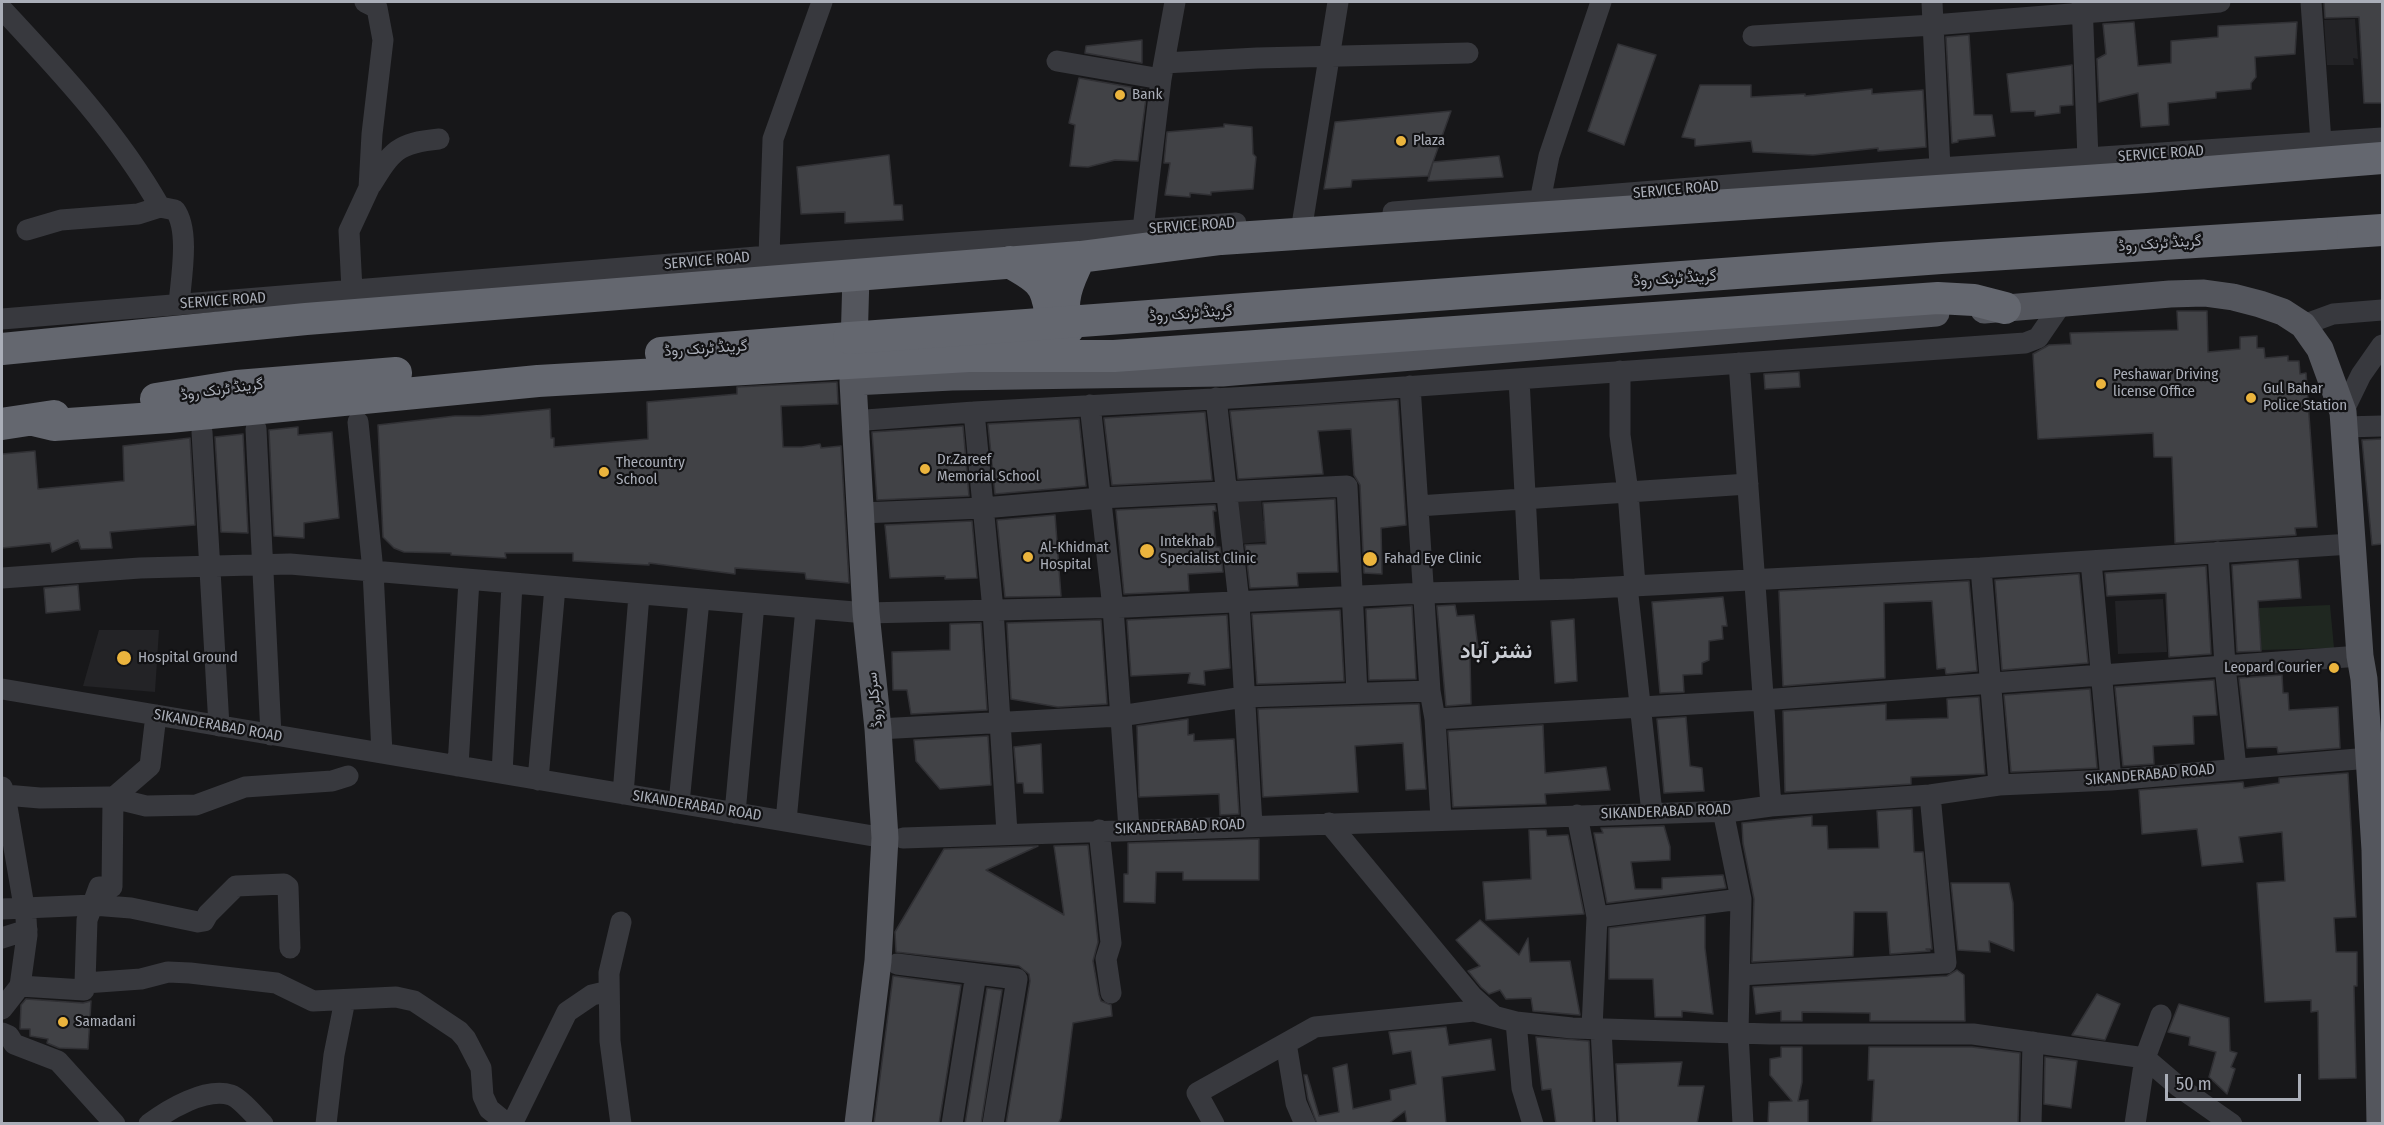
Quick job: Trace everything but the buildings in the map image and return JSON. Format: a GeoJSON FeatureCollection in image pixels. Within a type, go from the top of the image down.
{"type":"FeatureCollection","features":[{"type":"Feature","properties":{"kind":"highway"},"geometry":{"type":"LineString","coordinates":[[2,349],[317,318],[1080,257],[1221,239],[2146,177],[2382,158]]}},
{"type":"Feature","properties":{"kind":"highway","name":"گرینڈ ٹرنک روڈ"},"geometry":{"type":"LineString","coordinates":[[2,424],[237,386],[849,338],[1941,258],[2382,230]]}},
{"type":"Feature","properties":{"kind":"highway"},"geometry":{"type":"LineString","coordinates":[[1080,257],[1070,277],[1062,314],[1074,346],[1090,356]]}},
{"type":"Feature","properties":{"kind":"highway"},"geometry":{"type":"LineString","coordinates":[[1010,262],[1039,281],[1046,296],[1049,330],[1047,341],[1041,350],[1032,356]]}},
{"type":"Feature","properties":{"kind":"highway"},"geometry":{"type":"LineString","coordinates":[[41,418],[54,425],[169,417],[538,381],[853,373],[969,356],[1090,356],[1938,298],[1974,300],[2005,308]]}},
{"type":"Feature","properties":{"kind":"main road","name":"سرکلر روڈ"},"geometry":{"type":"LineString","coordinates":[[856,275],[853,373],[866,613],[878,729],[894,838],[858,1124]]}},
{"type":"Feature","properties":{"kind":"main road"},"geometry":{"type":"LineString","coordinates":[[853,373],[952,377],[1222,373],[2170,294],[2204,293],[2260,304],[2283,312],[2303,325],[2320,349],[2343,419],[2351,544],[2369,671],[2369,758],[2375,850],[2380,1124]]}},
{"type":"Feature","properties":{"kind":"main road"},"geometry":{"type":"LineString","coordinates":[[871,1124],[897,964],[894,838]]}},
{"type":"Feature","properties":{"kind":"street"},"geometry":{"type":"LineString","coordinates":[[365,2],[377,8],[383,40],[372,134],[369,188]]}},
{"type":"Feature","properties":{"kind":"street"},"geometry":{"type":"LineString","coordinates":[[768,256],[773,139],[822,2]]}},
{"type":"Feature","properties":{"kind":"street"},"geometry":{"type":"LineString","coordinates":[[1143,229],[1162,71],[1175,2]]}},
{"type":"Feature","properties":{"kind":"street"},"geometry":{"type":"LineString","coordinates":[[1303,219],[1338,2]]}},
{"type":"Feature","properties":{"kind":"street"},"geometry":{"type":"LineString","coordinates":[[1540,201],[1549,156],[1601,2]]}},
{"type":"Feature","properties":{"kind":"street"},"geometry":{"type":"LineString","coordinates":[[1932,2],[1940,168]]}},
{"type":"Feature","properties":{"kind":"street"},"geometry":{"type":"LineString","coordinates":[[1753,36],[1933,25],[2083,8],[2220,2]]}},
{"type":"Feature","properties":{"kind":"street"},"geometry":{"type":"LineString","coordinates":[[2311,2],[2321,142]]}},
{"type":"Feature","properties":{"kind":"street"},"geometry":{"type":"LineString","coordinates":[[2083,8],[2088,159]]}},
{"type":"Feature","properties":{"kind":"street"},"geometry":{"type":"LineString","coordinates":[[2,9],[70,85],[139,170],[160,207]]}},
{"type":"Feature","properties":{"kind":"street"},"geometry":{"type":"LineString","coordinates":[[1058,61],[1162,71],[1329,56],[1468,53]]}},
{"type":"Feature","properties":{"kind":"street","name":"SERVICE ROAD"},"geometry":{"type":"LineString","coordinates":[[2,319],[768,256],[1303,219],[1940,168],[2382,138]]}},
{"type":"Feature","properties":{"kind":"street"},"geometry":{"type":"LineString","coordinates":[[352,290],[350,231],[369,188],[388,158],[412,141],[439,139]]}},
{"type":"Feature","properties":{"kind":"street"},"geometry":{"type":"LineString","coordinates":[[27,230],[61,220],[138,214],[160,207],[175,210],[181,218],[183,266],[179,304]]}},
{"type":"Feature","properties":{"kind":"street"},"geometry":{"type":"LineString","coordinates":[[856,423],[866,420],[974,412],[1519,379],[2025,343],[2038,338],[2062,303]]}},
{"type":"Feature","properties":{"kind":"street"},"geometry":{"type":"LineString","coordinates":[[2303,325],[2333,314],[2382,310]]}},
{"type":"Feature","properties":{"kind":"street"},"geometry":{"type":"LineString","coordinates":[[2382,345],[2361,375],[2343,419],[2382,426]]}},
{"type":"Feature","properties":{"kind":"street"},"geometry":{"type":"LineString","coordinates":[[1739,363],[1771,806]]}},
{"type":"Feature","properties":{"kind":"street"},"geometry":{"type":"LineString","coordinates":[[1620,371],[1620,435],[1628,492],[1631,586],[1640,707],[1652,813]]}},
{"type":"Feature","properties":{"kind":"street"},"geometry":{"type":"LineString","coordinates":[[1519,379],[1530,590]]}},
{"type":"Feature","properties":{"kind":"street"},"geometry":{"type":"LineString","coordinates":[[1410,386],[1430,691],[1435,719],[1441,819]]}},
{"type":"Feature","properties":{"kind":"street"},"geometry":{"type":"LineString","coordinates":[[1216,398],[1239,602],[1251,825]]}},
{"type":"Feature","properties":{"kind":"street"},"geometry":{"type":"LineString","coordinates":[[1090,405],[1113,608],[1129,829]]}},
{"type":"Feature","properties":{"kind":"street"},"geometry":{"type":"LineString","coordinates":[[974,412],[993,610],[1007,833]]}},
{"type":"Feature","properties":{"kind":"street"},"geometry":{"type":"LineString","coordinates":[[358,422],[372,571],[382,753]]}},
{"type":"Feature","properties":{"kind":"street"},"geometry":{"type":"LineString","coordinates":[[256,429],[271,735]]}},
{"type":"Feature","properties":{"kind":"street"},"geometry":{"type":"LineString","coordinates":[[202,432],[219,726]]}},
{"type":"Feature","properties":{"kind":"street"},"geometry":{"type":"LineString","coordinates":[[1418,506],[1748,484]]}},
{"type":"Feature","properties":{"kind":"street"},"geometry":{"type":"LineString","coordinates":[[861,513],[1347,486],[1357,693]]}},
{"type":"Feature","properties":{"kind":"street"},"geometry":{"type":"LineString","coordinates":[[2,578],[140,568],[290,564],[866,613],[1113,608],[1631,586],[1981,568],[2351,544]]}},
{"type":"Feature","properties":{"kind":"street"},"geometry":{"type":"LineString","coordinates":[[2218,552],[2225,666],[2236,768]]}},
{"type":"Feature","properties":{"kind":"street"},"geometry":{"type":"LineString","coordinates":[[2091,561],[2111,780]]}},
{"type":"Feature","properties":{"kind":"street"},"geometry":{"type":"LineString","coordinates":[[1981,568],[1999,785]]}},
{"type":"Feature","properties":{"kind":"street"},"geometry":{"type":"LineString","coordinates":[[458,766],[469,580]]}},
{"type":"Feature","properties":{"kind":"street"},"geometry":{"type":"LineString","coordinates":[[502,774],[512,584]]}},
{"type":"Feature","properties":{"kind":"street"},"geometry":{"type":"LineString","coordinates":[[538,780],[555,587]]}},
{"type":"Feature","properties":{"kind":"street"},"geometry":{"type":"LineString","coordinates":[[623,794],[639,595]]}},
{"type":"Feature","properties":{"kind":"street"},"geometry":{"type":"LineString","coordinates":[[679,803],[699,600]]}},
{"type":"Feature","properties":{"kind":"street"},"geometry":{"type":"LineString","coordinates":[[735,813],[754,604]]}},
{"type":"Feature","properties":{"kind":"street"},"geometry":{"type":"LineString","coordinates":[[786,821],[806,608]]}},
{"type":"Feature","properties":{"kind":"street"},"geometry":{"type":"LineString","coordinates":[[1435,719],[1762,700],[2225,666],[2369,671]]}},
{"type":"Feature","properties":{"kind":"street","name":"SIKANDERABAD ROAD"},"geometry":{"type":"LineString","coordinates":[[2,689],[894,838],[1723,811],[1930,795],[1999,785],[2111,780],[2369,758]]}},
{"type":"Feature","properties":{"kind":"street"},"geometry":{"type":"LineString","coordinates":[[878,729],[1120,716],[1244,697],[1430,691]]}},
{"type":"Feature","properties":{"kind":"street"},"geometry":{"type":"LineString","coordinates":[[20,987],[84,990],[87,920],[99,887],[112,886],[113,798],[150,766],[156,715]]}},
{"type":"Feature","properties":{"kind":"street"},"geometry":{"type":"LineString","coordinates":[[2,1009],[20,987],[27,930],[25,909],[9,855],[3,791],[113,798],[146,806],[196,805],[245,787],[332,781],[348,777]]}},
{"type":"Feature","properties":{"kind":"street"},"geometry":{"type":"LineString","coordinates":[[1740,975],[1946,963],[1930,795]]}},
{"type":"Feature","properties":{"kind":"street"},"geometry":{"type":"LineString","coordinates":[[1723,811],[1741,899],[1738,1033],[1743,1124]]}},
{"type":"Feature","properties":{"kind":"street"},"geometry":{"type":"LineString","coordinates":[[1577,815],[1597,917],[1596,1029],[1606,1124]]}},
{"type":"Feature","properties":{"kind":"street"},"geometry":{"type":"LineString","coordinates":[[1329,823],[1472,996],[1495,1016]]}},
{"type":"Feature","properties":{"kind":"street"},"geometry":{"type":"LineString","coordinates":[[1099,830],[1111,943],[1106,959],[1111,993]]}},
{"type":"Feature","properties":{"kind":"street"},"geometry":{"type":"LineString","coordinates":[[2,909],[93,905],[131,908],[204,921],[236,886],[284,884],[288,887],[290,948]]}},
{"type":"Feature","properties":{"kind":"street"},"geometry":{"type":"LineString","coordinates":[[1597,917],[1741,899]]}},
{"type":"Feature","properties":{"kind":"street"},"geometry":{"type":"LineString","coordinates":[[621,922],[609,973],[610,1041],[621,1124]]}},
{"type":"Feature","properties":{"kind":"street"},"geometry":{"type":"LineString","coordinates":[[2,938],[27,930]]}},
{"type":"Feature","properties":{"kind":"street"},"geometry":{"type":"LineString","coordinates":[[897,964],[1017,979],[993,1124]]}},
{"type":"Feature","properties":{"kind":"street"},"geometry":{"type":"LineString","coordinates":[[85,983],[114,982],[168,972],[190,973],[276,983],[313,1001],[396,997],[414,1001],[466,1039],[481,1068],[483,1096],[489,1109],[500,1118],[500,1124]]}},
{"type":"Feature","properties":{"kind":"street"},"geometry":{"type":"LineString","coordinates":[[952,1124],[976,974]]}},
{"type":"Feature","properties":{"kind":"street"},"geometry":{"type":"LineString","coordinates":[[513,1124],[567,1012],[592,995],[609,991]]}},
{"type":"Feature","properties":{"kind":"street"},"geometry":{"type":"LineString","coordinates":[[326,1124],[334,1054],[345,1000]]}},
{"type":"Feature","properties":{"kind":"street"},"geometry":{"type":"LineString","coordinates":[[1214,1124],[1197,1093],[1314,1027],[1473,1011],[1516,1022],[1596,1029],[1738,1033],[1973,1034],[2145,1058],[2178,1087],[2232,1124]]}},
{"type":"Feature","properties":{"kind":"street"},"geometry":{"type":"LineString","coordinates":[[2135,1124],[2145,1058],[2161,1015]]}},
{"type":"Feature","properties":{"kind":"street"},"geometry":{"type":"LineString","coordinates":[[1516,1022],[1522,1088],[1533,1124]]}},
{"type":"Feature","properties":{"kind":"street"},"geometry":{"type":"LineString","coordinates":[[2,1034],[9,1036],[14,1044],[58,1062],[115,1124]]}},
{"type":"Feature","properties":{"kind":"street"},"geometry":{"type":"LineString","coordinates":[[2031,1124],[2033,1042]]}},
{"type":"Feature","properties":{"kind":"street"},"geometry":{"type":"LineString","coordinates":[[1286,1043],[1296,1102],[1305,1124]]}},
{"type":"Feature","properties":{"kind":"street"},"geometry":{"type":"LineString","coordinates":[[149,1124],[168,1110],[212,1093],[233,1095],[263,1124]]}},
{"type":"Feature","properties":{"kind":"shaded area"},"geometry":{"type":"Polygon","coordinates":[[[2355,19],[2358,59],[2353,58],[2354,65],[2327,65],[2324,20],[2355,19]]]}},
{"type":"Feature","properties":{"kind":"shaded area"},"geometry":{"type":"Polygon","coordinates":[[[1261,498],[1263,521],[1282,519],[1284,540],[1238,544],[1234,499],[1261,498]]]}},
{"type":"Feature","properties":{"kind":"shaded area"},"geometry":{"type":"Polygon","coordinates":[[[2163,599],[2167,652],[2118,654],[2115,601],[2163,599]]]}},
{"type":"Feature","properties":{"kind":"shaded area"},"geometry":{"type":"Polygon","coordinates":[[[2330,605],[2334,648],[2261,650],[2259,608],[2330,605]]]}},
{"type":"Feature","properties":{"kind":"shaded area","name":"Hospital Ground"},"geometry":{"type":"Polygon","coordinates":[[[99,630],[159,630],[155,692],[83,686],[99,630]]]}},
{"type":"Feature","properties":{"kind":"place","name":"Bank"},"geometry":{"type":"Point","coordinates":[1120,95]}},
{"type":"Feature","properties":{"kind":"place","name":"Plaza"},"geometry":{"type":"Point","coordinates":[1401,141]}},
{"type":"Feature","properties":{"kind":"place","name":"Peshawar Driving license Office"},"geometry":{"type":"Point","coordinates":[2101,384]}},
{"type":"Feature","properties":{"kind":"place","name":"Gul Bahar Police Station"},"geometry":{"type":"Point","coordinates":[2251,398]}},
{"type":"Feature","properties":{"kind":"place","name":"Dr.Zareef Memorial School"},"geometry":{"type":"Point","coordinates":[925,469]}},
{"type":"Feature","properties":{"kind":"place","name":"Thecountry School"},"geometry":{"type":"Point","coordinates":[604,472]}},
{"type":"Feature","properties":{"kind":"place","name":"Intekhab Specialist Clinic"},"geometry":{"type":"Point","coordinates":[1147,551]}},
{"type":"Feature","properties":{"kind":"place","name":"Al-Khidmat Hospital"},"geometry":{"type":"Point","coordinates":[1028,557]}},
{"type":"Feature","properties":{"kind":"place","name":"Fahad Eye Clinic"},"geometry":{"type":"Point","coordinates":[1370,559]}},
{"type":"Feature","properties":{"kind":"place","name":"Hospital Ground"},"geometry":{"type":"Point","coordinates":[124,658]}},
{"type":"Feature","properties":{"kind":"place","name":"Leopard Courier"},"geometry":{"type":"Point","coordinates":[2334,668]}},
{"type":"Feature","properties":{"kind":"place","name":"Samadani"},"geometry":{"type":"Point","coordinates":[63,1022]}},
{"type":"Feature","properties":{"kind":"district","name":"نشتر آباد"},"geometry":{"type":"Point","coordinates":[1496,652]}}]}
